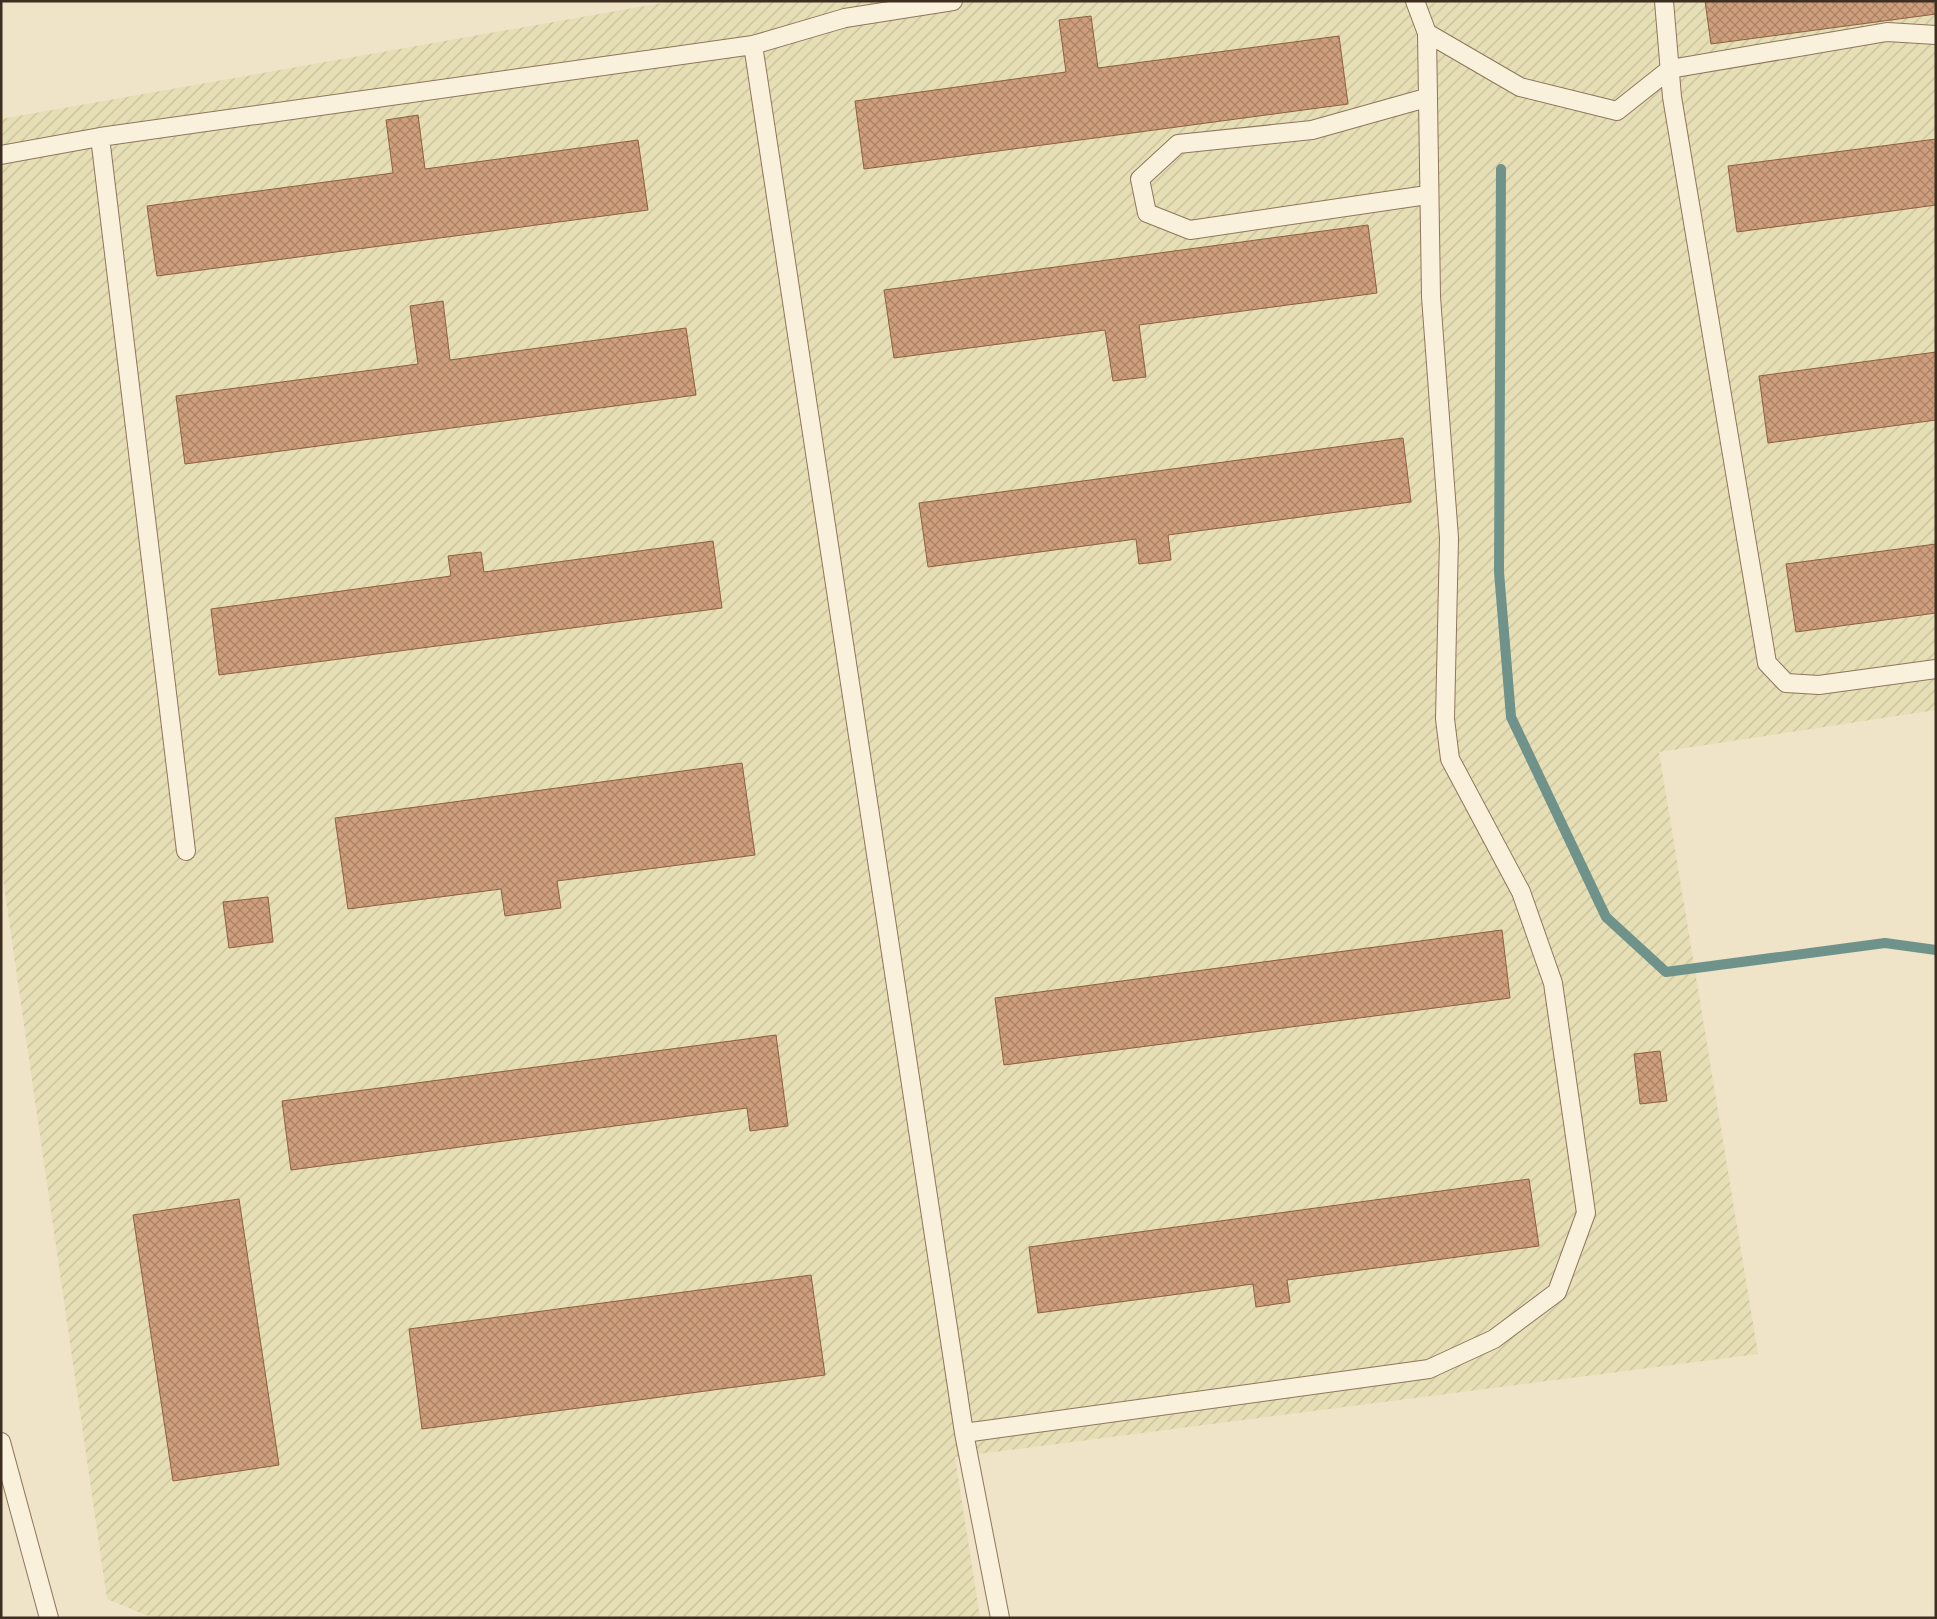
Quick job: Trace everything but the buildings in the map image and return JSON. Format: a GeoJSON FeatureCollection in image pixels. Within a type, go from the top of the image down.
{"type":"FeatureCollection","features":[{"type":"Feature","properties":{"kind":"lane"},"geometry":{"type":"LineString","coordinates":[[1,154],[100,138],[753,45],[845,18],[953,1]]}},
{"type":"Feature","properties":{"kind":"lane"},"geometry":{"type":"LineString","coordinates":[[964,1433],[1430,1369],[1494,1339],[1557,1292],[1586,1213],[1553,984],[1521,892],[1450,759],[1445,719],[1449,538],[1431,297],[1426,98],[1427,33],[1415,1]]}},
{"type":"Feature","properties":{"kind":"lane"},"geometry":{"type":"LineString","coordinates":[[1664,1],[1672,96],[1767,663],[1786,683],[1819,685],[1936,669]]}},
{"type":"Feature","properties":{"kind":"lane"},"geometry":{"type":"LineString","coordinates":[[1427,33],[1520,87],[1617,111],[1670,69],[1887,32],[1936,35]]}},
{"type":"Feature","properties":{"kind":"lane"},"geometry":{"type":"LineString","coordinates":[[753,45],[964,1433],[1000,1618]]}},
{"type":"Feature","properties":{"kind":"lane"},"geometry":{"type":"LineString","coordinates":[[1426,98],[1312,130],[1178,144],[1140,179],[1148,213],[1190,230],[1428,195]]}},
{"type":"Feature","properties":{"kind":"lane"},"geometry":{"type":"LineString","coordinates":[[100,138],[186,852]]}},
{"type":"Feature","properties":{"kind":"lane"},"geometry":{"type":"LineString","coordinates":[[1,1442],[49,1618]]}},
{"type":"Feature","properties":{"kind":"shaded area"},"geometry":{"type":"Polygon","coordinates":[[[673,1],[1936,1],[1936,710],[1659,752],[1758,1354],[955,1457],[980,1618],[153,1618],[107,1599],[1,865],[1,119],[673,1]]]}},
{"type":"Feature","properties":{"kind":"waterway"},"geometry":{"type":"LineString","coordinates":[[1501,169],[1499,572],[1511,717],[1606,917],[1666,972],[1885,943],[1936,950]]}}]}
